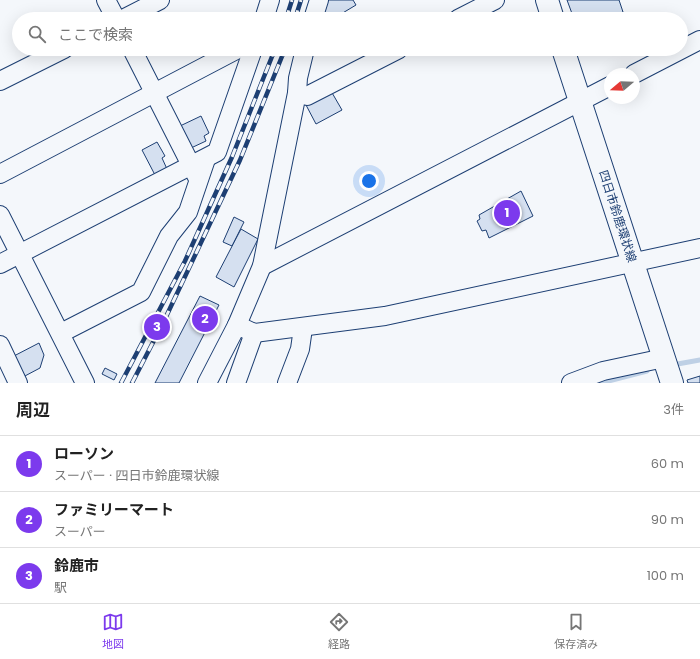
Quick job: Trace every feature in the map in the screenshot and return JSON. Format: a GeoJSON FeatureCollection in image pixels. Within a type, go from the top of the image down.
{"type":"FeatureCollection","features":[{"type":"Feature","properties":{"kind":"main road"},"geometry":{"type":"LineString","coordinates":[[547,0],[551,12]]}},
{"type":"Feature","properties":{"kind":"main road","name":"四日市鈴鹿環状線"},"geometry":{"type":"LineString","coordinates":[[565,56],[668,369]]}},
{"type":"Feature","properties":{"kind":"street"},"geometry":{"type":"LineString","coordinates":[[106,0],[112,12]]}},
{"type":"Feature","properties":{"kind":"street"},"geometry":{"type":"LineString","coordinates":[[137,12],[160,0]]}},
{"type":"Feature","properties":{"kind":"street"},"geometry":{"type":"LineString","coordinates":[[266,12],[270,0]]}},
{"type":"Feature","properties":{"kind":"street"},"geometry":{"type":"LineString","coordinates":[[315,12],[319,0]]}},
{"type":"Feature","properties":{"kind":"street"},"geometry":{"type":"LineString","coordinates":[[472,12],[495,0]]}},
{"type":"Feature","properties":{"kind":"street"},"geometry":{"type":"LineString","coordinates":[[688,46],[700,40]]}},
{"type":"Feature","properties":{"kind":"street"},"geometry":{"type":"LineString","coordinates":[[0,81],[50,56]]}},
{"type":"Feature","properties":{"kind":"street"},"geometry":{"type":"LineString","coordinates":[[61,333],[141,292],[169,236],[188,212],[199,169],[136,56]]}},
{"type":"Feature","properties":{"kind":"street"},"geometry":{"type":"LineString","coordinates":[[0,174],[156,94],[225,56]]}},
{"type":"Feature","properties":{"kind":"street"},"geometry":{"type":"LineString","coordinates":[[0,264],[19,253],[199,169],[218,152],[251,56]]}},
{"type":"Feature","properties":{"kind":"street"},"geometry":{"type":"LineString","coordinates":[[207,383],[238,325],[262,266],[303,56]]}},
{"type":"Feature","properties":{"kind":"street"},"geometry":{"type":"LineString","coordinates":[[297,93],[307,96],[385,56]]}},
{"type":"Feature","properties":{"kind":"street"},"geometry":{"type":"LineString","coordinates":[[640,71],[669,56]]}},
{"type":"Feature","properties":{"kind":"street"},"geometry":{"type":"LineString","coordinates":[[262,266],[604,89]]}},
{"type":"Feature","properties":{"kind":"street"},"geometry":{"type":"LineString","coordinates":[[0,216],[61,333],[85,383]]}},
{"type":"Feature","properties":{"kind":"street"},"geometry":{"type":"LineString","coordinates":[[238,325],[254,333],[303,328],[385,316],[700,248]]}},
{"type":"Feature","properties":{"kind":"street"},"geometry":{"type":"LineString","coordinates":[[287,383],[300,349],[303,328]]}},
{"type":"Feature","properties":{"kind":"street"},"geometry":{"type":"LineString","coordinates":[[236,383],[254,333]]}},
{"type":"Feature","properties":{"kind":"street"},"geometry":{"type":"LineString","coordinates":[[0,345],[18,383]]}},
{"type":"Feature","properties":{"kind":"street"},"geometry":{"type":"LineString","coordinates":[[571,383],[603,371],[668,369]]}},
{"type":"Feature","properties":{"kind":"building"},"geometry":{"type":"Polygon","coordinates":[[[327,0],[353,0],[356,5],[344,12],[323,12],[327,0]]]}},
{"type":"Feature","properties":{"kind":"building"},"geometry":{"type":"Polygon","coordinates":[[[567,0],[619,0],[623,12],[571,12],[567,0]]]}},
{"type":"Feature","properties":{"kind":"building"},"geometry":{"type":"Polygon","coordinates":[[[331,91],[342,110],[316,124],[306,105],[331,91]]]}},
{"type":"Feature","properties":{"kind":"building"},"geometry":{"type":"Polygon","coordinates":[[[201,116],[209,133],[204,136],[206,141],[191,148],[180,126],[201,116]]]}},
{"type":"Feature","properties":{"kind":"building"},"geometry":{"type":"Polygon","coordinates":[[[157,142],[165,156],[162,158],[167,169],[155,175],[142,150],[157,142]]]}},
{"type":"Feature","properties":{"kind":"building"},"geometry":{"type":"Polygon","coordinates":[[[521,191],[533,216],[489,238],[486,230],[482,231],[477,221],[480,219],[479,215],[521,191]]]}},
{"type":"Feature","properties":{"kind":"building"},"geometry":{"type":"Polygon","coordinates":[[[234,217],[244,222],[232,246],[223,242],[234,217]]]}},
{"type":"Feature","properties":{"kind":"building"},"geometry":{"type":"Polygon","coordinates":[[[241,229],[258,239],[234,287],[216,277],[241,229]]]}},
{"type":"Feature","properties":{"kind":"building"},"geometry":{"type":"Polygon","coordinates":[[[200,296],[219,305],[179,383],[155,383],[200,296]]]}},
{"type":"Feature","properties":{"kind":"building"},"geometry":{"type":"Polygon","coordinates":[[[39,343],[44,355],[40,368],[23,377],[12,357],[39,343]]]}},
{"type":"Feature","properties":{"kind":"building"},"geometry":{"type":"Polygon","coordinates":[[[105,368],[117,374],[114,380],[102,374],[105,368]]]}},
{"type":"Feature","properties":{"kind":"building"},"geometry":{"type":"Polygon","coordinates":[[[700,376],[700,383],[688,383],[687,380],[700,376]]]}},
{"type":"Feature","properties":{"kind":"waterway"},"geometry":{"type":"LineString","coordinates":[[672,365],[700,360]]}},
{"type":"Feature","properties":{"kind":"waterway"},"geometry":{"type":"LineString","coordinates":[[601,383],[647,371]]}},
{"type":"Feature","properties":{"kind":"railway"},"geometry":{"type":"LineString","coordinates":[[288,12],[292,0]]}},
{"type":"Feature","properties":{"kind":"railway"},"geometry":{"type":"LineString","coordinates":[[297,12],[301,0]]}},
{"type":"Feature","properties":{"kind":"railway"},"geometry":{"type":"LineString","coordinates":[[121,383],[185,261],[232,157],[272,56]]}},
{"type":"Feature","properties":{"kind":"railway"},"geometry":{"type":"LineString","coordinates":[[132,383],[164,321],[240,160],[282,56]]}},
{"type":"Feature","properties":{"kind":"place","name":"ローソン"},"geometry":{"type":"Point","coordinates":[507,213]}},
{"type":"Feature","properties":{"kind":"place","name":"ファミリーマート"},"geometry":{"type":"Point","coordinates":[205,319]}},
{"type":"Feature","properties":{"kind":"place","name":"鈴鹿市"},"geometry":{"type":"Point","coordinates":[157,327]}}]}
